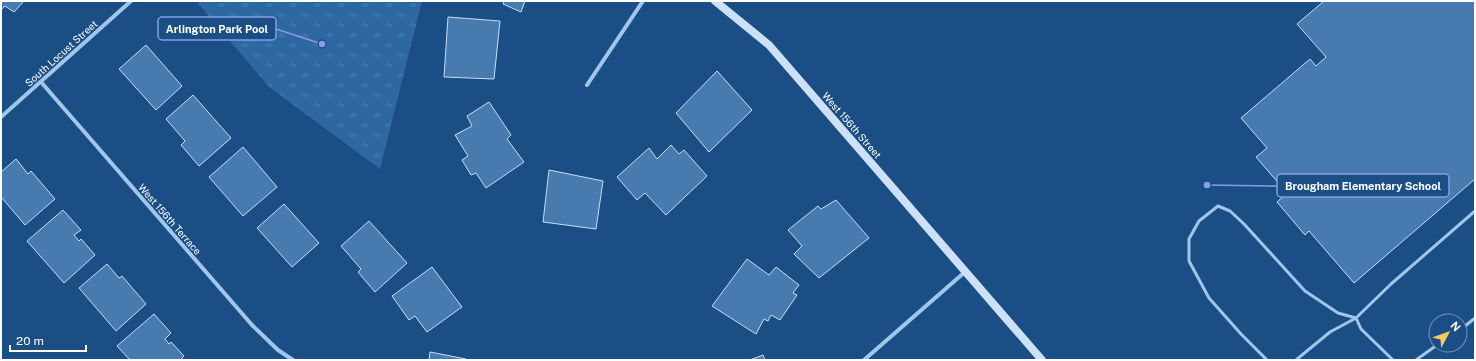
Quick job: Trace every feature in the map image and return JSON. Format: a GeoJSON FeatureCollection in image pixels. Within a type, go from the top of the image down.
{"type":"FeatureCollection","features":[{"type":"Feature","properties":{"kind":"street","name":"South Locust Street"},"geometry":{"type":"LineString","coordinates":[[1,117],[131,1]]}},
{"type":"Feature","properties":{"kind":"street"},"geometry":{"type":"LineString","coordinates":[[587,85],[643,1]]}},
{"type":"Feature","properties":{"kind":"street","name":"West 156th Street"},"geometry":{"type":"LineString","coordinates":[[715,1],[769,46],[1042,360]]}},
{"type":"Feature","properties":{"kind":"street","name":"West 156th Terrace"},"geometry":{"type":"LineString","coordinates":[[41,82],[252,326],[278,350],[294,360]]}},
{"type":"Feature","properties":{"kind":"street"},"geometry":{"type":"LineString","coordinates":[[864,360],[966,271]]}},
{"type":"Feature","properties":{"kind":"lane"},"geometry":{"type":"LineString","coordinates":[[1267,360],[1241,334],[1209,298],[1189,261],[1189,239],[1199,221],[1218,206],[1230,211],[1244,224],[1305,291],[1338,313],[1356,318]]}},
{"type":"Feature","properties":{"kind":"lane"},"geometry":{"type":"LineString","coordinates":[[1296,360],[1330,332],[1356,318],[1386,289],[1475,211]]}},
{"type":"Feature","properties":{"kind":"lane"},"geometry":{"type":"LineString","coordinates":[[1356,318],[1361,329],[1393,360]]}},
{"type":"Feature","properties":{"kind":"lane"},"geometry":{"type":"LineString","coordinates":[[1416,360],[1428,351]]}},
{"type":"Feature","properties":{"kind":"green space"},"geometry":{"type":"Polygon","coordinates":[[[196,1],[422,1],[380,169],[269,87],[196,1]]]}},
{"type":"Feature","properties":{"kind":"building"},"geometry":{"type":"Polygon","coordinates":[[[1,1],[24,1],[14,12],[5,6],[1,10],[1,1]]]}},
{"type":"Feature","properties":{"kind":"building"},"geometry":{"type":"Polygon","coordinates":[[[504,1],[525,1],[521,12],[503,4],[504,1]]]}},
{"type":"Feature","properties":{"kind":"building"},"geometry":{"type":"Polygon","coordinates":[[[1324,1],[1475,1],[1475,179],[1354,283],[1309,231],[1305,235],[1277,202],[1287,193],[1256,157],[1267,148],[1241,118],[1310,59],[1316,66],[1326,57],[1297,24],[1324,1]]]}},
{"type":"Feature","properties":{"kind":"building"},"geometry":{"type":"Polygon","coordinates":[[[448,17],[500,21],[494,79],[444,77],[448,17]]]}},
{"type":"Feature","properties":{"kind":"building"},"geometry":{"type":"Polygon","coordinates":[[[146,45],[182,86],[156,110],[119,69],[146,45]]]}},
{"type":"Feature","properties":{"kind":"building"},"geometry":{"type":"Polygon","coordinates":[[[717,71],[752,110],[709,152],[676,113],[717,71]]]}},
{"type":"Feature","properties":{"kind":"building"},"geometry":{"type":"Polygon","coordinates":[[[193,95],[231,138],[199,166],[181,145],[185,141],[166,119],[193,95]]]}},
{"type":"Feature","properties":{"kind":"building"},"geometry":{"type":"Polygon","coordinates":[[[489,102],[511,135],[507,139],[524,162],[486,188],[476,173],[471,175],[462,160],[468,156],[455,135],[472,126],[467,116],[489,102]]]}},
{"type":"Feature","properties":{"kind":"building"},"geometry":{"type":"Polygon","coordinates":[[[671,145],[679,154],[684,150],[707,176],[666,215],[645,193],[637,200],[617,177],[649,148],[657,159],[671,145]]]}},
{"type":"Feature","properties":{"kind":"building"},"geometry":{"type":"Polygon","coordinates":[[[243,147],[277,187],[243,216],[209,177],[243,147]]]}},
{"type":"Feature","properties":{"kind":"building"},"geometry":{"type":"Polygon","coordinates":[[[16,159],[28,174],[31,171],[55,199],[25,225],[1,197],[1,172],[16,159]]]}},
{"type":"Feature","properties":{"kind":"building"},"geometry":{"type":"Polygon","coordinates":[[[549,170],[603,181],[596,229],[543,222],[549,170]]]}},
{"type":"Feature","properties":{"kind":"building"},"geometry":{"type":"Polygon","coordinates":[[[836,200],[869,238],[819,278],[794,254],[802,246],[788,230],[818,206],[821,209],[836,200]]]}},
{"type":"Feature","properties":{"kind":"building"},"geometry":{"type":"Polygon","coordinates":[[[284,204],[319,243],[292,267],[257,228],[284,204]]]}},
{"type":"Feature","properties":{"kind":"building"},"geometry":{"type":"Polygon","coordinates":[[[63,210],[81,230],[74,235],[79,241],[81,239],[95,255],[64,283],[27,241],[63,210]]]}},
{"type":"Feature","properties":{"kind":"building"},"geometry":{"type":"Polygon","coordinates":[[[369,221],[407,263],[375,292],[358,272],[361,269],[341,246],[369,221]]]}},
{"type":"Feature","properties":{"kind":"building"},"geometry":{"type":"Polygon","coordinates":[[[747,259],[769,275],[776,267],[799,285],[793,293],[797,295],[780,320],[771,315],[768,321],[764,319],[756,334],[712,306],[747,259]]]}},
{"type":"Feature","properties":{"kind":"building"},"geometry":{"type":"Polygon","coordinates":[[[107,264],[119,278],[122,276],[146,304],[116,331],[79,288],[107,264]]]}},
{"type":"Feature","properties":{"kind":"building"},"geometry":{"type":"Polygon","coordinates":[[[432,267],[462,307],[427,332],[415,316],[409,320],[392,296],[432,267]]]}},
{"type":"Feature","properties":{"kind":"building"},"geometry":{"type":"Polygon","coordinates":[[[154,314],[171,333],[165,339],[169,344],[171,342],[184,356],[180,360],[130,360],[117,346],[154,314]]]}},
{"type":"Feature","properties":{"kind":"building"},"geometry":{"type":"Polygon","coordinates":[[[430,352],[466,359],[466,360],[429,360],[430,352]]]}},
{"type":"Feature","properties":{"kind":"building"},"geometry":{"type":"Polygon","coordinates":[[[763,355],[765,360],[750,360],[763,355]]]}},
{"type":"Feature","properties":{"kind":"place","name":"Arlington Park Pool"},"geometry":{"type":"Point","coordinates":[322,44]}},
{"type":"Feature","properties":{"kind":"place","name":"Brougham Elementary School"},"geometry":{"type":"Point","coordinates":[1207,185]}}]}
